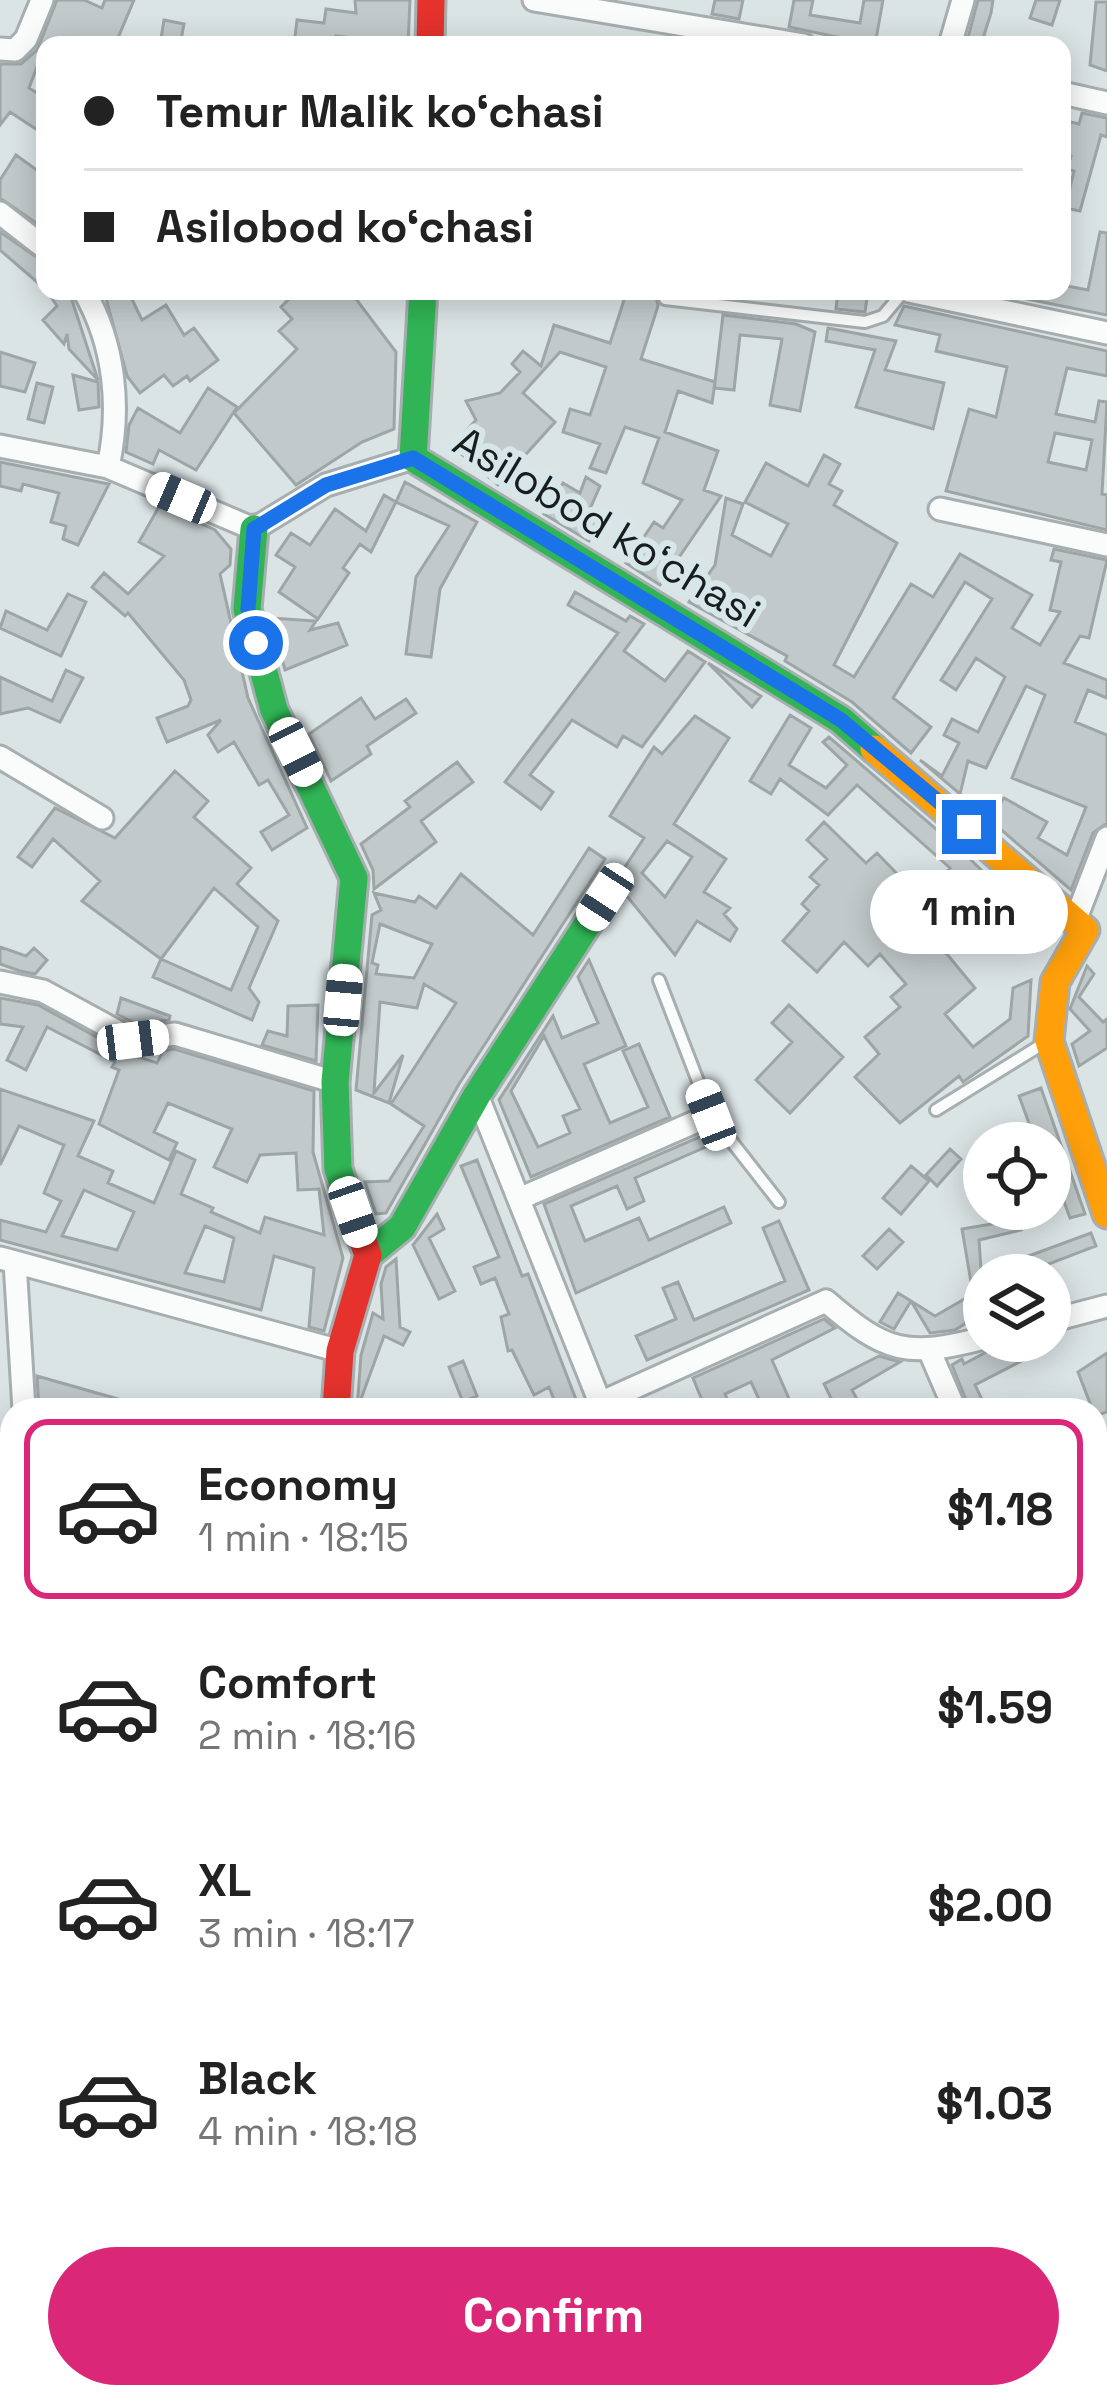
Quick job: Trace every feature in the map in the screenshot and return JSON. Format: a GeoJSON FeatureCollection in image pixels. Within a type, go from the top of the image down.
{"type":"FeatureCollection","features":[{"type":"Feature","properties":{"kind":"street"},"geometry":{"type":"LineString","coordinates":[[0,49],[15,50],[26,39],[42,0]]}},
{"type":"Feature","properties":{"kind":"street"},"geometry":{"type":"LineString","coordinates":[[430,36],[431,0]]}},
{"type":"Feature","properties":{"kind":"street"},"geometry":{"type":"LineString","coordinates":[[534,0],[750,36]]}},
{"type":"Feature","properties":{"kind":"street"},"geometry":{"type":"LineString","coordinates":[[953,36],[963,0]]}},
{"type":"Feature","properties":{"kind":"street"},"geometry":{"type":"LineString","coordinates":[[1071,95],[1107,103]]}},
{"type":"Feature","properties":{"kind":"street"},"geometry":{"type":"LineString","coordinates":[[0,212],[36,241]]}},
{"type":"Feature","properties":{"kind":"street"},"geometry":{"type":"LineString","coordinates":[[88,300],[102,331],[119,417],[108,467]]}},
{"type":"Feature","properties":{"kind":"street"},"geometry":{"type":"LineString","coordinates":[[413,458],[422,300]]}},
{"type":"Feature","properties":{"kind":"street"},"geometry":{"type":"LineString","coordinates":[[950,300],[1107,333]]}},
{"type":"Feature","properties":{"kind":"street"},"geometry":{"type":"LineString","coordinates":[[0,446],[108,467],[254,529],[248,609],[274,710],[354,878],[335,1082],[338,1168],[368,1256]]}},
{"type":"Feature","properties":{"kind":"street","name":"Asilobod koʻchasi"},"geometry":{"type":"LineString","coordinates":[[254,529],[326,485],[413,458],[841,720],[1089,928]]}},
{"type":"Feature","properties":{"kind":"street"},"geometry":{"type":"LineString","coordinates":[[940,508],[1107,545]]}},
{"type":"Feature","properties":{"kind":"street"},"geometry":{"type":"LineString","coordinates":[[0,758],[102,818]]}},
{"type":"Feature","properties":{"kind":"street"},"geometry":{"type":"LineString","coordinates":[[1107,838],[1089,928],[1049,985],[1049,1041],[1091,1154],[1107,1214]]}},
{"type":"Feature","properties":{"kind":"street"},"geometry":{"type":"LineString","coordinates":[[337,1398],[340,1351],[368,1256],[402,1227],[476,1095],[605,897]]}},
{"type":"Feature","properties":{"kind":"street"},"geometry":{"type":"LineString","coordinates":[[0,982],[43,991],[133,1040],[176,1034],[335,1082]]}},
{"type":"Feature","properties":{"kind":"street"},"geometry":{"type":"LineString","coordinates":[[476,1095],[598,1398]]}},
{"type":"Feature","properties":{"kind":"street"},"geometry":{"type":"LineString","coordinates":[[520,1198],[711,1115]]}},
{"type":"Feature","properties":{"kind":"street"},"geometry":{"type":"LineString","coordinates":[[23,1398],[8,1260],[340,1351]]}},
{"type":"Feature","properties":{"kind":"street"},"geometry":{"type":"LineString","coordinates":[[618,1398],[826,1301],[869,1339],[930,1352],[963,1343]]}},
{"type":"Feature","properties":{"kind":"street"},"geometry":{"type":"LineString","coordinates":[[1071,1315],[1107,1306]]}},
{"type":"Feature","properties":{"kind":"street"},"geometry":{"type":"LineString","coordinates":[[930,1352],[950,1398]]}},
{"type":"Feature","properties":{"kind":"lane"},"geometry":{"type":"LineString","coordinates":[[674,300],[865,322],[884,316],[899,300]]}},
{"type":"Feature","properties":{"kind":"lane"},"geometry":{"type":"LineString","coordinates":[[659,980],[711,1115],[778,1202]]}},
{"type":"Feature","properties":{"kind":"lane"},"geometry":{"type":"LineString","coordinates":[[936,1110],[1049,1041]]}},
{"type":"Feature","properties":{"kind":"building"},"geometry":{"type":"Polygon","coordinates":[[[57,0],[84,0],[102,8],[105,0],[134,0],[119,36],[43,36],[57,0]]]}},
{"type":"Feature","properties":{"kind":"building"},"geometry":{"type":"Polygon","coordinates":[[[355,0],[410,0],[408,36],[295,36],[297,20],[324,23],[326,9],[356,13],[355,0]]]}},
{"type":"Feature","properties":{"kind":"building"},"geometry":{"type":"Polygon","coordinates":[[[715,0],[743,0],[739,19],[712,14],[715,0]]]}},
{"type":"Feature","properties":{"kind":"building"},"geometry":{"type":"Polygon","coordinates":[[[794,0],[813,0],[810,15],[860,23],[864,0],[883,0],[877,36],[832,36],[789,27],[794,0]]]}},
{"type":"Feature","properties":{"kind":"building"},"geometry":{"type":"Polygon","coordinates":[[[978,0],[993,0],[984,36],[968,36],[978,0]]]}},
{"type":"Feature","properties":{"kind":"building"},"geometry":{"type":"Polygon","coordinates":[[[1036,0],[1060,0],[1052,25],[1030,18],[1036,0]]]}},
{"type":"Feature","properties":{"kind":"building"},"geometry":{"type":"Polygon","coordinates":[[[1096,2],[1107,2],[1107,71],[1090,65],[1096,2]]]}},
{"type":"Feature","properties":{"kind":"building"},"geometry":{"type":"Polygon","coordinates":[[[164,20],[184,24],[182,36],[161,36],[164,20]]]}},
{"type":"Feature","properties":{"kind":"building"},"geometry":{"type":"Polygon","coordinates":[[[36,51],[29,88],[36,92],[36,129],[10,112],[0,125],[0,64],[21,64],[36,51]]]}},
{"type":"Feature","properties":{"kind":"building"},"geometry":{"type":"Polygon","coordinates":[[[1082,113],[1107,118],[1107,137],[1101,135],[1080,211],[1071,209],[1071,122],[1079,124],[1082,113]]]}},
{"type":"Feature","properties":{"kind":"building"},"geometry":{"type":"Polygon","coordinates":[[[16,155],[36,169],[36,223],[0,198],[0,180],[16,155]]]}},
{"type":"Feature","properties":{"kind":"building"},"geometry":{"type":"Polygon","coordinates":[[[0,232],[36,257],[36,281],[0,250],[0,232]]]}},
{"type":"Feature","properties":{"kind":"building"},"geometry":{"type":"Polygon","coordinates":[[[1100,232],[1107,233],[1107,315],[1032,300],[1071,300],[1071,287],[1088,290],[1100,232]]]}},
{"type":"Feature","properties":{"kind":"building"},"geometry":{"type":"Polygon","coordinates":[[[53,300],[72,300],[98,380],[69,349],[67,334],[64,344],[43,320],[57,306],[53,300]]]}},
{"type":"Feature","properties":{"kind":"building"},"geometry":{"type":"Polygon","coordinates":[[[106,300],[132,300],[142,320],[166,305],[184,335],[194,328],[218,360],[190,381],[187,376],[173,386],[164,375],[140,393],[127,376],[106,300]]]}},
{"type":"Feature","properties":{"kind":"building"},"geometry":{"type":"Polygon","coordinates":[[[288,300],[357,300],[396,352],[394,429],[362,442],[296,485],[234,413],[297,349],[279,331],[292,319],[281,307],[288,300]]]}},
{"type":"Feature","properties":{"kind":"building"},"geometry":{"type":"Polygon","coordinates":[[[624,300],[657,300],[641,359],[715,382],[723,315],[796,324],[815,332],[800,411],[770,405],[782,339],[740,335],[734,390],[714,388],[712,403],[678,391],[665,432],[718,451],[704,490],[721,496],[660,585],[626,563],[654,522],[663,528],[682,500],[643,483],[659,438],[625,427],[606,473],[590,468],[600,444],[563,432],[570,409],[590,415],[606,367],[560,352],[523,393],[555,422],[498,485],[452,446],[476,420],[466,401],[500,393],[520,372],[512,364],[523,351],[541,366],[554,325],[610,343],[624,300]]]}},
{"type":"Feature","properties":{"kind":"building"},"geometry":{"type":"Polygon","coordinates":[[[837,300],[867,300],[865,312],[836,309],[837,300]]]}},
{"type":"Feature","properties":{"kind":"building"},"geometry":{"type":"Polygon","coordinates":[[[904,306],[1107,351],[1107,376],[1067,368],[1056,414],[1095,422],[1099,401],[1107,402],[1102,494],[1107,495],[1107,530],[946,491],[969,409],[996,417],[1007,367],[936,351],[940,335],[895,325],[904,306]],[[1055,433],[1048,462],[1086,470],[1092,440],[1055,433]]]}},
{"type":"Feature","properties":{"kind":"building"},"geometry":{"type":"Polygon","coordinates":[[[828,328],[896,341],[885,370],[944,383],[933,429],[856,407],[875,350],[826,341],[828,328]]]}},
{"type":"Feature","properties":{"kind":"building"},"geometry":{"type":"Polygon","coordinates":[[[0,352],[35,363],[25,392],[0,386],[0,352]]]}},
{"type":"Feature","properties":{"kind":"building"},"geometry":{"type":"Polygon","coordinates":[[[73,375],[98,382],[99,407],[79,410],[73,375]]]}},
{"type":"Feature","properties":{"kind":"building"},"geometry":{"type":"Polygon","coordinates":[[[37,383],[53,387],[44,423],[28,419],[37,383]]]}},
{"type":"Feature","properties":{"kind":"building"},"geometry":{"type":"Polygon","coordinates":[[[208,388],[237,407],[196,470],[159,450],[153,464],[126,452],[129,425],[138,408],[180,433],[208,388]]]}},
{"type":"Feature","properties":{"kind":"building"},"geometry":{"type":"Polygon","coordinates":[[[824,455],[840,464],[829,484],[842,491],[834,505],[897,543],[834,665],[854,677],[911,584],[933,597],[960,554],[1032,595],[1012,628],[1040,645],[1060,612],[1050,610],[1061,562],[1051,560],[1054,549],[1107,560],[1089,638],[1080,636],[1064,663],[1107,680],[1107,698],[1088,690],[1075,722],[1107,735],[1107,823],[1093,833],[1071,890],[990,820],[1004,798],[1047,822],[1038,838],[1067,855],[1086,807],[1012,778],[1045,695],[1026,686],[986,768],[968,761],[960,794],[920,760],[942,776],[959,743],[944,735],[952,719],[978,732],[1005,677],[976,658],[956,690],[941,680],[992,599],[965,582],[893,698],[931,727],[911,753],[852,702],[785,661],[787,656],[689,602],[715,565],[726,498],[743,504],[732,535],[771,556],[788,524],[745,502],[766,463],[808,486],[824,455]]]}},
{"type":"Feature","properties":{"kind":"building"},"geometry":{"type":"Polygon","coordinates":[[[0,462],[109,484],[78,545],[63,539],[66,526],[51,522],[59,493],[23,484],[21,491],[0,486],[0,462]]]}},
{"type":"Feature","properties":{"kind":"building"},"geometry":{"type":"Polygon","coordinates":[[[586,477],[600,486],[589,511],[602,519],[589,541],[544,514],[563,483],[580,493],[586,477]]]}},
{"type":"Feature","properties":{"kind":"building"},"geometry":{"type":"Polygon","coordinates":[[[405,482],[477,522],[440,589],[431,657],[406,654],[416,577],[449,526],[396,502],[405,482]]]}},
{"type":"Feature","properties":{"kind":"building"},"geometry":{"type":"Polygon","coordinates":[[[384,495],[396,502],[371,552],[360,544],[343,568],[349,573],[318,619],[279,592],[295,567],[276,555],[291,533],[310,545],[335,509],[366,531],[384,495]]]}},
{"type":"Feature","properties":{"kind":"building"},"geometry":{"type":"Polygon","coordinates":[[[160,505],[215,530],[231,549],[230,565],[220,574],[248,698],[307,828],[272,850],[261,832],[289,815],[268,780],[259,785],[234,742],[218,752],[208,735],[221,720],[167,742],[157,718],[188,706],[191,700],[184,680],[128,613],[125,616],[92,587],[104,573],[128,594],[164,556],[139,542],[160,505]]]}},
{"type":"Feature","properties":{"kind":"building"},"geometry":{"type":"Polygon","coordinates":[[[575,592],[626,621],[630,616],[644,624],[624,651],[665,681],[688,651],[705,662],[642,747],[623,736],[617,747],[572,720],[530,775],[553,792],[541,809],[505,782],[618,633],[568,605],[575,592]]]}},
{"type":"Feature","properties":{"kind":"building"},"geometry":{"type":"Polygon","coordinates":[[[68,594],[86,602],[61,656],[0,628],[6,611],[47,630],[68,594]]]}},
{"type":"Feature","properties":{"kind":"building"},"geometry":{"type":"Polygon","coordinates":[[[271,618],[316,621],[310,630],[338,623],[347,645],[285,670],[271,618]]]}},
{"type":"Feature","properties":{"kind":"building"},"geometry":{"type":"Polygon","coordinates":[[[708,663],[761,696],[752,707],[708,663]]]}},
{"type":"Feature","properties":{"kind":"building"},"geometry":{"type":"Polygon","coordinates":[[[66,670],[83,678],[60,722],[28,708],[0,714],[0,677],[52,701],[66,670]]]}},
{"type":"Feature","properties":{"kind":"building"},"geometry":{"type":"Polygon","coordinates":[[[361,698],[375,719],[406,699],[416,713],[367,746],[371,754],[331,781],[309,734],[361,698]]]}},
{"type":"Feature","properties":{"kind":"building"},"geometry":{"type":"Polygon","coordinates":[[[790,715],[811,728],[789,765],[826,788],[847,765],[823,742],[829,737],[964,853],[1048,936],[1032,949],[1001,910],[993,919],[944,874],[950,868],[857,785],[828,815],[780,779],[771,794],[750,781],[790,715]]]}},
{"type":"Feature","properties":{"kind":"building"},"geometry":{"type":"Polygon","coordinates":[[[695,716],[729,738],[674,824],[726,859],[704,892],[730,908],[724,914],[737,929],[730,941],[697,921],[675,955],[626,895],[633,887],[619,876],[644,838],[610,816],[654,747],[662,754],[695,716]],[[667,841],[642,873],[665,897],[692,857],[667,841]]]}},
{"type":"Feature","properties":{"kind":"building"},"geometry":{"type":"Polygon","coordinates":[[[457,762],[473,782],[421,821],[436,842],[374,889],[373,870],[361,844],[410,807],[405,801],[457,762]]]}},
{"type":"Feature","properties":{"kind":"building"},"geometry":{"type":"Polygon","coordinates":[[[175,771],[208,801],[194,817],[251,868],[237,884],[278,921],[249,988],[259,1002],[252,1020],[153,977],[161,959],[82,901],[100,881],[53,839],[32,867],[18,857],[55,808],[115,838],[175,771]],[[214,888],[161,959],[231,990],[258,927],[214,888]]]}},
{"type":"Feature","properties":{"kind":"building"},"geometry":{"type":"Polygon","coordinates":[[[824,822],[866,863],[877,853],[903,880],[874,909],[915,952],[930,940],[941,947],[975,988],[945,1014],[973,1047],[1010,1019],[1013,988],[1031,980],[1028,1036],[963,1082],[959,1076],[900,1123],[855,1077],[879,1054],[865,1037],[900,1007],[891,997],[906,984],[880,954],[868,966],[844,942],[817,972],[783,941],[809,911],[802,904],[819,885],[810,877],[827,859],[807,840],[824,822]]]}},
{"type":"Feature","properties":{"kind":"building"},"geometry":{"type":"Polygon","coordinates":[[[589,848],[605,859],[459,1084],[386,1213],[376,1214],[365,1182],[389,1181],[424,1126],[391,1104],[456,1003],[424,984],[417,1008],[380,1002],[374,1093],[403,1055],[389,1103],[356,1090],[372,915],[381,910],[374,893],[415,902],[419,896],[436,908],[461,874],[533,935],[589,848]],[[380,924],[372,963],[378,965],[376,974],[414,978],[432,944],[380,924]]]}},
{"type":"Feature","properties":{"kind":"building"},"geometry":{"type":"Polygon","coordinates":[[[0,947],[26,956],[34,948],[47,960],[35,974],[20,971],[0,964],[0,947]]]}},
{"type":"Feature","properties":{"kind":"building"},"geometry":{"type":"Polygon","coordinates":[[[589,960],[626,1046],[584,1064],[610,1123],[648,1107],[623,1051],[639,1044],[670,1117],[531,1177],[499,1100],[553,1016],[562,1038],[598,1023],[578,977],[589,960]],[[544,1036],[511,1091],[538,1147],[570,1133],[563,1116],[580,1109],[544,1036]]]}},
{"type":"Feature","properties":{"kind":"building"},"geometry":{"type":"Polygon","coordinates":[[[1087,966],[1094,974],[1079,997],[1103,1022],[1107,1019],[1107,1048],[1079,1066],[1072,1044],[1090,1031],[1070,1009],[1087,966]]]}},
{"type":"Feature","properties":{"kind":"building"},"geometry":{"type":"Polygon","coordinates":[[[0,998],[38,1005],[126,1053],[157,1063],[163,1051],[174,1049],[314,1091],[313,1152],[343,1258],[324,1331],[309,1327],[314,1268],[274,1256],[261,1310],[0,1240],[0,1220],[46,1232],[61,1201],[44,1193],[64,1145],[19,1126],[0,1165],[0,1089],[94,1121],[78,1156],[113,1171],[108,1183],[154,1203],[176,1151],[195,1160],[181,1194],[213,1208],[211,1212],[260,1233],[265,1217],[324,1235],[319,1189],[298,1190],[296,1153],[260,1155],[247,1182],[214,1167],[232,1129],[168,1103],[154,1132],[177,1143],[169,1160],[99,1124],[119,1070],[112,1067],[115,1062],[47,1027],[26,1070],[7,1060],[23,1027],[0,1024],[0,998]],[[84,1190],[62,1236],[117,1250],[134,1212],[84,1190]],[[205,1226],[185,1273],[224,1282],[234,1238],[205,1226]]]}},
{"type":"Feature","properties":{"kind":"building"},"geometry":{"type":"Polygon","coordinates":[[[121,998],[170,1016],[169,1020],[136,1024],[117,1014],[121,998]]]}},
{"type":"Feature","properties":{"kind":"building"},"geometry":{"type":"Polygon","coordinates":[[[318,1005],[316,1061],[262,1045],[268,1031],[287,1036],[288,1006],[318,1005]]]}},
{"type":"Feature","properties":{"kind":"building"},"geometry":{"type":"Polygon","coordinates":[[[789,1005],[843,1057],[790,1113],[756,1080],[792,1042],[772,1023],[789,1005]]]}},
{"type":"Feature","properties":{"kind":"building"},"geometry":{"type":"Polygon","coordinates":[[[1041,1088],[1053,1122],[1029,1122],[1019,1096],[1041,1088]]]}},
{"type":"Feature","properties":{"kind":"building"},"geometry":{"type":"Polygon","coordinates":[[[704,1135],[708,1146],[635,1178],[644,1201],[627,1209],[617,1186],[571,1206],[585,1241],[639,1218],[649,1240],[724,1207],[731,1223],[576,1293],[544,1204],[704,1135]]]}},
{"type":"Feature","properties":{"kind":"building"},"geometry":{"type":"Polygon","coordinates":[[[950,1149],[961,1159],[937,1186],[926,1175],[950,1149]]]}},
{"type":"Feature","properties":{"kind":"building"},"geometry":{"type":"Polygon","coordinates":[[[477,1160],[575,1398],[553,1398],[549,1387],[534,1395],[512,1350],[508,1351],[501,1317],[509,1314],[495,1278],[481,1284],[474,1267],[499,1257],[461,1166],[477,1160]]]}},
{"type":"Feature","properties":{"kind":"building"},"geometry":{"type":"Polygon","coordinates":[[[911,1166],[929,1181],[901,1214],[883,1198],[911,1166]]]}},
{"type":"Feature","properties":{"kind":"building"},"geometry":{"type":"Polygon","coordinates":[[[1071,1174],[1085,1214],[1071,1218],[1071,1174]]]}},
{"type":"Feature","properties":{"kind":"building"},"geometry":{"type":"Polygon","coordinates":[[[437,1214],[444,1229],[429,1238],[455,1291],[439,1299],[413,1245],[437,1214]]]}},
{"type":"Feature","properties":{"kind":"building"},"geometry":{"type":"Polygon","coordinates":[[[779,1221],[809,1290],[647,1360],[636,1336],[676,1319],[663,1288],[678,1282],[694,1320],[785,1281],[763,1228],[779,1221]]]}},
{"type":"Feature","properties":{"kind":"building"},"geometry":{"type":"Polygon","coordinates":[[[889,1229],[903,1242],[877,1269],[863,1256],[889,1229]]]}},
{"type":"Feature","properties":{"kind":"building"},"geometry":{"type":"Polygon","coordinates":[[[962,1229],[1021,1230],[979,1240],[980,1254],[966,1254],[962,1229]]]}},
{"type":"Feature","properties":{"kind":"building"},"geometry":{"type":"Polygon","coordinates":[[[1091,1233],[1096,1246],[1071,1256],[1034,1254],[1091,1233]]]}},
{"type":"Feature","properties":{"kind":"building"},"geometry":{"type":"Polygon","coordinates":[[[396,1259],[400,1327],[410,1332],[403,1345],[384,1336],[358,1398],[361,1355],[373,1313],[383,1319],[381,1284],[386,1267],[396,1259]]]}},
{"type":"Feature","properties":{"kind":"building"},"geometry":{"type":"Polygon","coordinates":[[[898,1293],[911,1301],[894,1329],[880,1322],[898,1293]]]}},
{"type":"Feature","properties":{"kind":"building"},"geometry":{"type":"Polygon","coordinates":[[[963,1300],[963,1325],[930,1333],[911,1301],[935,1316],[963,1300]]]}},
{"type":"Feature","properties":{"kind":"building"},"geometry":{"type":"Polygon","coordinates":[[[824,1319],[835,1328],[772,1360],[789,1398],[758,1398],[751,1382],[725,1394],[727,1398],[701,1398],[693,1378],[824,1319]]]}},
{"type":"Feature","properties":{"kind":"building"},"geometry":{"type":"Polygon","coordinates":[[[1107,1353],[1107,1398],[1088,1398],[1078,1372],[1107,1353]]]}},
{"type":"Feature","properties":{"kind":"building"},"geometry":{"type":"Polygon","coordinates":[[[879,1356],[900,1362],[852,1390],[856,1398],[831,1398],[824,1384],[879,1356]]]}},
{"type":"Feature","properties":{"kind":"building"},"geometry":{"type":"Polygon","coordinates":[[[463,1361],[477,1396],[461,1398],[449,1367],[463,1361]]]}},
{"type":"Feature","properties":{"kind":"building"},"geometry":{"type":"Polygon","coordinates":[[[1019,1362],[975,1385],[981,1398],[965,1398],[952,1365],[1019,1362]]]}},
{"type":"Feature","properties":{"kind":"building"},"geometry":{"type":"Polygon","coordinates":[[[37,1376],[114,1398],[38,1398],[37,1376]]]}},
{"type":"Feature","properties":{"kind":"traffic: fast"},"geometry":{"type":"LineString","coordinates":[[422,300],[413,458],[841,720],[874,749]]}},
{"type":"Feature","properties":{"kind":"traffic: fast"},"geometry":{"type":"LineString","coordinates":[[254,529],[247,609],[274,710],[354,878],[335,1082],[338,1169],[351,1207]]}},
{"type":"Feature","properties":{"kind":"traffic: fast"},"geometry":{"type":"LineString","coordinates":[[368,1255],[402,1227],[477,1095],[605,897]]}},
{"type":"Feature","properties":{"kind":"traffic: slow"},"geometry":{"type":"LineString","coordinates":[[874,749],[1085,930],[1055,982],[1049,1041],[1107,1214]]}},
{"type":"Feature","properties":{"kind":"traffic: jam"},"geometry":{"type":"LineString","coordinates":[[430,36],[431,0]]}},
{"type":"Feature","properties":{"kind":"traffic: jam"},"geometry":{"type":"LineString","coordinates":[[337,1398],[340,1351],[368,1255],[351,1207]]}},
{"type":"Feature","properties":{"kind":"route"},"geometry":{"type":"LineString","coordinates":[[256,643],[248,609],[254,529],[326,485],[413,458],[841,720],[969,827]]}}]}
